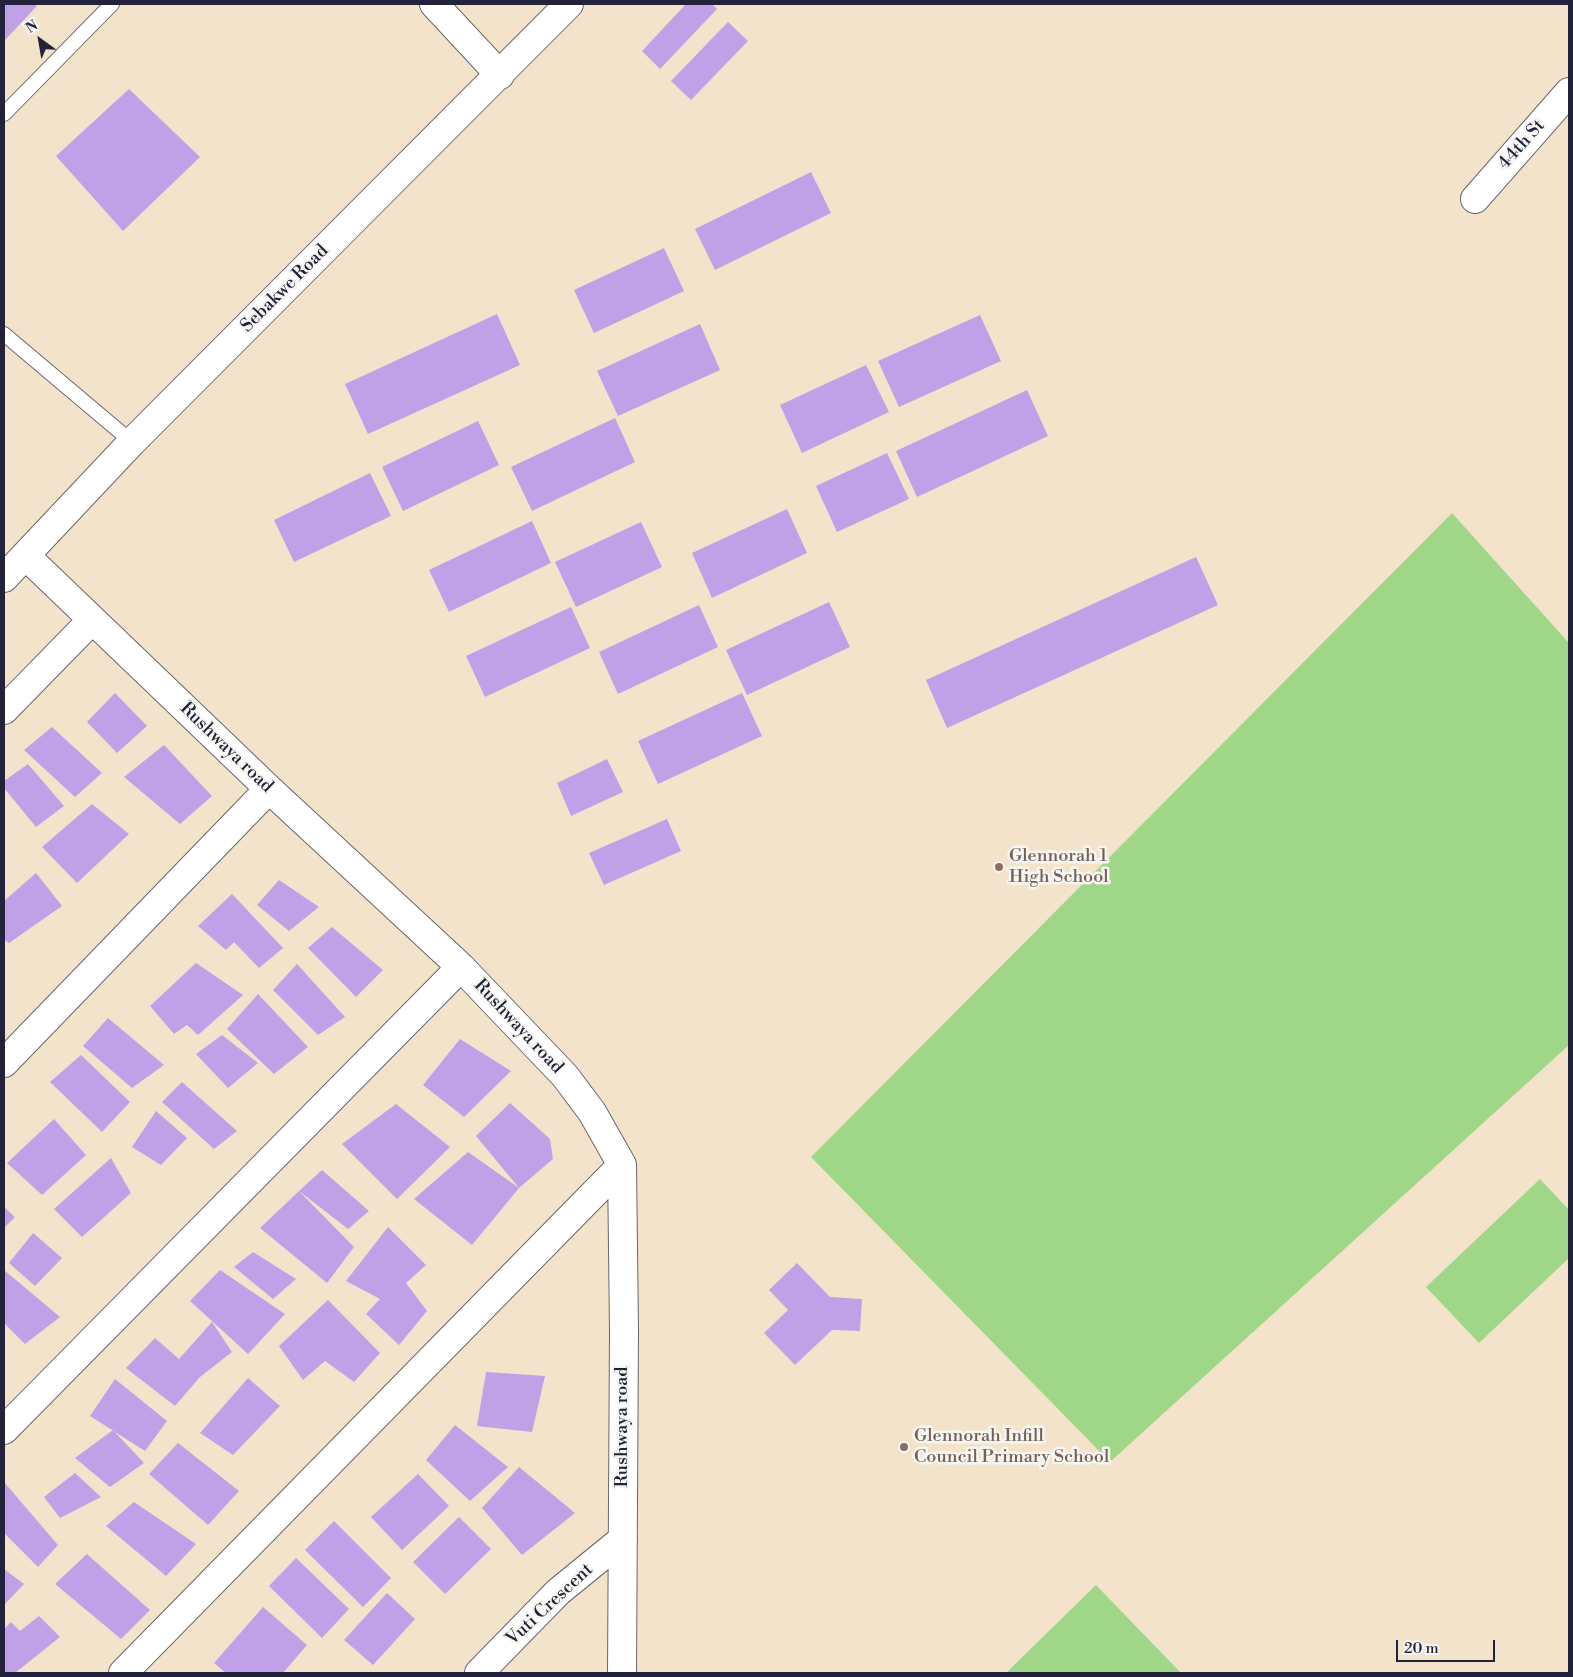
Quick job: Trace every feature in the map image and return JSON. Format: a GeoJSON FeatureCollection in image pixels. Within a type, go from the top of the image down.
{"type":"FeatureCollection","features":[{"type":"Feature","properties":{"kind":"street"},"geometry":{"type":"LineString","coordinates":[[434,4],[500,74]]}},
{"type":"Feature","properties":{"kind":"street","name":"Sebakwe Road"},"geometry":{"type":"LineString","coordinates":[[4,578],[132,442],[570,4]]}},
{"type":"Feature","properties":{"kind":"street","name":"44th St"},"geometry":{"type":"LineString","coordinates":[[1475,199],[1569,92]]}},
{"type":"Feature","properties":{"kind":"street","name":"Rushwaya road"},"geometry":{"type":"LineString","coordinates":[[26,556],[270,790],[462,967],[565,1076],[592,1112],[622,1165],[622,1673]]}},
{"type":"Feature","properties":{"kind":"street"},"geometry":{"type":"LineString","coordinates":[[4,710],[92,620]]}},
{"type":"Feature","properties":{"kind":"street"},"geometry":{"type":"LineString","coordinates":[[4,1063],[270,790]]}},
{"type":"Feature","properties":{"kind":"street"},"geometry":{"type":"LineString","coordinates":[[4,1430],[462,967]]}},
{"type":"Feature","properties":{"kind":"street"},"geometry":{"type":"LineString","coordinates":[[123,1673],[622,1165]]}},
{"type":"Feature","properties":{"kind":"street","name":"Vuti Crescent"},"geometry":{"type":"LineString","coordinates":[[479,1673],[558,1592],[623,1539]]}},
{"type":"Feature","properties":{"kind":"lane"},"geometry":{"type":"LineString","coordinates":[[4,114],[112,4]]}},
{"type":"Feature","properties":{"kind":"lane"},"geometry":{"type":"LineString","coordinates":[[4,334],[132,442]]}},
{"type":"Feature","properties":{"kind":"green space"},"geometry":{"type":"Polygon","coordinates":[[[1452,513],[1569,643],[1569,1045],[1110,1462],[811,1157],[1452,513]]]}},
{"type":"Feature","properties":{"kind":"green space"},"geometry":{"type":"Polygon","coordinates":[[[1540,1179],[1569,1210],[1569,1258],[1479,1343],[1426,1287],[1540,1179]]]}},
{"type":"Feature","properties":{"kind":"green space"},"geometry":{"type":"Polygon","coordinates":[[[1096,1585],[1181,1673],[1006,1673],[1096,1585]]]}},
{"type":"Feature","properties":{"kind":"building"},"geometry":{"type":"Polygon","coordinates":[[[4,4],[34,4],[37,6],[4,41],[4,4]]]}},
{"type":"Feature","properties":{"kind":"building"},"geometry":{"type":"Polygon","coordinates":[[[686,4],[712,4],[717,9],[660,69],[642,51],[686,4]]]}},
{"type":"Feature","properties":{"kind":"building"},"geometry":{"type":"Polygon","coordinates":[[[728,22],[748,41],[691,100],[671,81],[728,22]]]}},
{"type":"Feature","properties":{"kind":"building"},"geometry":{"type":"Polygon","coordinates":[[[129,89],[200,157],[123,231],[56,156],[129,89]]]}},
{"type":"Feature","properties":{"kind":"building"},"geometry":{"type":"Polygon","coordinates":[[[811,172],[831,213],[715,270],[695,229],[811,172]]]}},
{"type":"Feature","properties":{"kind":"building"},"geometry":{"type":"Polygon","coordinates":[[[664,248],[684,291],[594,333],[574,290],[664,248]]]}},
{"type":"Feature","properties":{"kind":"building"},"geometry":{"type":"Polygon","coordinates":[[[497,314],[520,365],[368,434],[345,384],[497,314]]]}},
{"type":"Feature","properties":{"kind":"building"},"geometry":{"type":"Polygon","coordinates":[[[980,315],[1001,361],[899,407],[878,361],[980,315]]]}},
{"type":"Feature","properties":{"kind":"building"},"geometry":{"type":"Polygon","coordinates":[[[700,324],[720,370],[618,416],[597,371],[700,324]]]}},
{"type":"Feature","properties":{"kind":"building"},"geometry":{"type":"Polygon","coordinates":[[[866,365],[889,412],[802,453],[780,405],[866,365]]]}},
{"type":"Feature","properties":{"kind":"building"},"geometry":{"type":"Polygon","coordinates":[[[1027,390],[1048,436],[917,497],[896,451],[1027,390]]]}},
{"type":"Feature","properties":{"kind":"building"},"geometry":{"type":"Polygon","coordinates":[[[615,418],[635,462],[532,511],[511,467],[615,418]]]}},
{"type":"Feature","properties":{"kind":"building"},"geometry":{"type":"Polygon","coordinates":[[[478,421],[499,465],[403,511],[382,467],[478,421]]]}},
{"type":"Feature","properties":{"kind":"building"},"geometry":{"type":"Polygon","coordinates":[[[887,453],[909,499],[837,532],[816,486],[887,453]]]}},
{"type":"Feature","properties":{"kind":"building"},"geometry":{"type":"Polygon","coordinates":[[[370,473],[391,516],[294,562],[274,520],[370,473]]]}},
{"type":"Feature","properties":{"kind":"building"},"geometry":{"type":"Polygon","coordinates":[[[787,509],[807,553],[712,598],[692,553],[787,509]]]}},
{"type":"Feature","properties":{"kind":"building"},"geometry":{"type":"Polygon","coordinates":[[[532,521],[551,563],[449,612],[429,570],[532,521]]]}},
{"type":"Feature","properties":{"kind":"building"},"geometry":{"type":"Polygon","coordinates":[[[641,522],[662,567],[576,607],[555,562],[641,522]]]}},
{"type":"Feature","properties":{"kind":"building"},"geometry":{"type":"Polygon","coordinates":[[[1196,557],[1218,605],[947,728],[926,680],[1196,557]]]}},
{"type":"Feature","properties":{"kind":"building"},"geometry":{"type":"Polygon","coordinates":[[[829,602],[850,647],[747,695],[726,650],[829,602]]]}},
{"type":"Feature","properties":{"kind":"building"},"geometry":{"type":"Polygon","coordinates":[[[699,605],[718,647],[618,694],[599,652],[699,605]]]}},
{"type":"Feature","properties":{"kind":"building"},"geometry":{"type":"Polygon","coordinates":[[[571,607],[590,648],[485,697],[466,656],[571,607]]]}},
{"type":"Feature","properties":{"kind":"building"},"geometry":{"type":"Polygon","coordinates":[[[115,693],[147,726],[117,753],[87,722],[115,693]]]}},
{"type":"Feature","properties":{"kind":"building"},"geometry":{"type":"Polygon","coordinates":[[[742,693],[762,736],[658,784],[638,741],[742,693]]]}},
{"type":"Feature","properties":{"kind":"building"},"geometry":{"type":"Polygon","coordinates":[[[52,727],[102,773],[75,797],[24,750],[52,727]]]}},
{"type":"Feature","properties":{"kind":"building"},"geometry":{"type":"Polygon","coordinates":[[[164,745],[212,796],[180,824],[124,777],[164,745]]]}},
{"type":"Feature","properties":{"kind":"building"},"geometry":{"type":"Polygon","coordinates":[[[607,759],[623,792],[571,816],[557,783],[607,759]]]}},
{"type":"Feature","properties":{"kind":"building"},"geometry":{"type":"Polygon","coordinates":[[[28,764],[64,806],[36,827],[4,788],[4,781],[28,764]]]}},
{"type":"Feature","properties":{"kind":"building"},"geometry":{"type":"Polygon","coordinates":[[[92,804],[129,834],[77,883],[42,847],[92,804]]]}},
{"type":"Feature","properties":{"kind":"building"},"geometry":{"type":"Polygon","coordinates":[[[667,819],[681,851],[604,885],[589,853],[667,819]]]}},
{"type":"Feature","properties":{"kind":"building"},"geometry":{"type":"Polygon","coordinates":[[[36,873],[62,906],[9,943],[4,940],[4,901],[36,873]]]}},
{"type":"Feature","properties":{"kind":"building"},"geometry":{"type":"Polygon","coordinates":[[[279,880],[319,907],[289,931],[257,905],[279,880]]]}},
{"type":"Feature","properties":{"kind":"building"},"geometry":{"type":"Polygon","coordinates":[[[232,894],[283,948],[259,968],[234,942],[226,950],[198,926],[232,894]]]}},
{"type":"Feature","properties":{"kind":"building"},"geometry":{"type":"Polygon","coordinates":[[[332,927],[383,970],[356,997],[308,948],[332,927]]]}},
{"type":"Feature","properties":{"kind":"building"},"geometry":{"type":"Polygon","coordinates":[[[196,963],[243,995],[198,1035],[187,1025],[174,1034],[150,1006],[196,963]]]}},
{"type":"Feature","properties":{"kind":"building"},"geometry":{"type":"Polygon","coordinates":[[[297,964],[345,1017],[318,1035],[273,990],[297,964]]]}},
{"type":"Feature","properties":{"kind":"building"},"geometry":{"type":"Polygon","coordinates":[[[258,994],[308,1047],[274,1074],[227,1029],[258,994]]]}},
{"type":"Feature","properties":{"kind":"building"},"geometry":{"type":"Polygon","coordinates":[[[108,1018],[164,1065],[132,1088],[83,1046],[108,1018]]]}},
{"type":"Feature","properties":{"kind":"building"},"geometry":{"type":"Polygon","coordinates":[[[222,1035],[258,1063],[228,1088],[196,1054],[222,1035]]]}},
{"type":"Feature","properties":{"kind":"building"},"geometry":{"type":"Polygon","coordinates":[[[460,1039],[511,1071],[464,1117],[423,1085],[460,1039]]]}},
{"type":"Feature","properties":{"kind":"building"},"geometry":{"type":"Polygon","coordinates":[[[81,1055],[130,1102],[102,1132],[50,1082],[81,1055]]]}},
{"type":"Feature","properties":{"kind":"building"},"geometry":{"type":"Polygon","coordinates":[[[182,1082],[237,1131],[214,1149],[162,1102],[182,1082]]]}},
{"type":"Feature","properties":{"kind":"building"},"geometry":{"type":"Polygon","coordinates":[[[510,1103],[550,1139],[553,1159],[519,1188],[476,1136],[510,1103]]]}},
{"type":"Feature","properties":{"kind":"building"},"geometry":{"type":"Polygon","coordinates":[[[396,1104],[450,1147],[397,1199],[342,1144],[396,1104]]]}},
{"type":"Feature","properties":{"kind":"building"},"geometry":{"type":"Polygon","coordinates":[[[156,1111],[187,1138],[161,1165],[132,1147],[156,1111]]]}},
{"type":"Feature","properties":{"kind":"building"},"geometry":{"type":"Polygon","coordinates":[[[54,1119],[86,1155],[42,1195],[7,1163],[54,1119]]]}},
{"type":"Feature","properties":{"kind":"building"},"geometry":{"type":"Polygon","coordinates":[[[468,1152],[519,1188],[472,1245],[414,1199],[468,1152]]]}},
{"type":"Feature","properties":{"kind":"building"},"geometry":{"type":"Polygon","coordinates":[[[111,1158],[131,1193],[82,1237],[54,1209],[111,1158]]]}},
{"type":"Feature","properties":{"kind":"building"},"geometry":{"type":"Polygon","coordinates":[[[322,1170],[369,1211],[348,1229],[299,1191],[322,1170]]]}},
{"type":"Feature","properties":{"kind":"building"},"geometry":{"type":"Polygon","coordinates":[[[299,1191],[354,1247],[327,1283],[260,1228],[299,1191]]]}},
{"type":"Feature","properties":{"kind":"building"},"geometry":{"type":"Polygon","coordinates":[[[4,1207],[15,1217],[4,1228],[4,1207]]]}},
{"type":"Feature","properties":{"kind":"building"},"geometry":{"type":"Polygon","coordinates":[[[388,1227],[426,1265],[406,1283],[427,1311],[399,1345],[366,1314],[380,1299],[346,1281],[388,1227]]]}},
{"type":"Feature","properties":{"kind":"building"},"geometry":{"type":"Polygon","coordinates":[[[33,1233],[62,1258],[35,1286],[9,1263],[33,1233]]]}},
{"type":"Feature","properties":{"kind":"building"},"geometry":{"type":"Polygon","coordinates":[[[253,1252],[296,1279],[273,1299],[234,1267],[253,1252]]]}},
{"type":"Feature","properties":{"kind":"building"},"geometry":{"type":"Polygon","coordinates":[[[797,1263],[830,1297],[862,1299],[860,1331],[832,1330],[795,1365],[764,1333],[788,1310],[769,1290],[797,1263]]]}},
{"type":"Feature","properties":{"kind":"building"},"geometry":{"type":"Polygon","coordinates":[[[4,1270],[60,1317],[25,1344],[4,1323],[4,1270]]]}},
{"type":"Feature","properties":{"kind":"building"},"geometry":{"type":"Polygon","coordinates":[[[220,1270],[285,1314],[248,1354],[190,1301],[220,1270]]]}},
{"type":"Feature","properties":{"kind":"building"},"geometry":{"type":"Polygon","coordinates":[[[328,1300],[380,1353],[354,1382],[325,1361],[303,1380],[279,1346],[328,1300]]]}},
{"type":"Feature","properties":{"kind":"building"},"geometry":{"type":"Polygon","coordinates":[[[212,1322],[232,1352],[200,1377],[175,1406],[126,1368],[155,1338],[179,1359],[212,1322]]]}},
{"type":"Feature","properties":{"kind":"building"},"geometry":{"type":"Polygon","coordinates":[[[486,1372],[545,1376],[532,1432],[477,1426],[486,1372]]]}},
{"type":"Feature","properties":{"kind":"building"},"geometry":{"type":"Polygon","coordinates":[[[248,1378],[280,1406],[233,1455],[200,1433],[248,1378]]]}},
{"type":"Feature","properties":{"kind":"building"},"geometry":{"type":"Polygon","coordinates":[[[115,1379],[167,1421],[145,1451],[90,1416],[115,1379]]]}},
{"type":"Feature","properties":{"kind":"building"},"geometry":{"type":"Polygon","coordinates":[[[455,1425],[508,1467],[470,1501],[426,1460],[455,1425]]]}},
{"type":"Feature","properties":{"kind":"building"},"geometry":{"type":"Polygon","coordinates":[[[113,1430],[144,1463],[110,1487],[75,1458],[113,1430]]]}},
{"type":"Feature","properties":{"kind":"building"},"geometry":{"type":"Polygon","coordinates":[[[178,1443],[239,1491],[208,1525],[149,1474],[178,1443]]]}},
{"type":"Feature","properties":{"kind":"building"},"geometry":{"type":"Polygon","coordinates":[[[519,1467],[575,1513],[522,1555],[482,1508],[519,1467]]]}},
{"type":"Feature","properties":{"kind":"building"},"geometry":{"type":"Polygon","coordinates":[[[75,1473],[101,1497],[60,1518],[44,1497],[75,1473]]]}},
{"type":"Feature","properties":{"kind":"building"},"geometry":{"type":"Polygon","coordinates":[[[418,1474],[449,1506],[402,1550],[371,1517],[418,1474]]]}},
{"type":"Feature","properties":{"kind":"building"},"geometry":{"type":"Polygon","coordinates":[[[4,1482],[58,1545],[38,1567],[4,1533],[4,1482]]]}},
{"type":"Feature","properties":{"kind":"building"},"geometry":{"type":"Polygon","coordinates":[[[134,1502],[196,1544],[166,1576],[106,1526],[134,1502]]]}},
{"type":"Feature","properties":{"kind":"building"},"geometry":{"type":"Polygon","coordinates":[[[459,1517],[491,1549],[445,1594],[413,1562],[459,1517]]]}},
{"type":"Feature","properties":{"kind":"building"},"geometry":{"type":"Polygon","coordinates":[[[334,1521],[391,1578],[363,1607],[305,1550],[334,1521]]]}},
{"type":"Feature","properties":{"kind":"building"},"geometry":{"type":"Polygon","coordinates":[[[87,1554],[150,1610],[121,1639],[55,1584],[87,1554]]]}},
{"type":"Feature","properties":{"kind":"building"},"geometry":{"type":"Polygon","coordinates":[[[296,1558],[349,1609],[322,1638],[269,1586],[296,1558]]]}},
{"type":"Feature","properties":{"kind":"building"},"geometry":{"type":"Polygon","coordinates":[[[4,1569],[24,1584],[4,1605],[4,1569]]]}},
{"type":"Feature","properties":{"kind":"building"},"geometry":{"type":"Polygon","coordinates":[[[387,1593],[415,1619],[373,1665],[344,1640],[387,1593]]]}},
{"type":"Feature","properties":{"kind":"building"},"geometry":{"type":"Polygon","coordinates":[[[263,1607],[307,1645],[283,1673],[226,1673],[214,1663],[263,1607]]]}},
{"type":"Feature","properties":{"kind":"building"},"geometry":{"type":"Polygon","coordinates":[[[39,1616],[60,1637],[15,1673],[4,1673],[4,1629],[11,1622],[20,1631],[39,1616]]]}},
{"type":"Feature","properties":{"kind":"place","name":"Glennorah 1 High School"},"geometry":{"type":"Point","coordinates":[999,867]}},
{"type":"Feature","properties":{"kind":"place","name":"Glennorah Infill Council Primary School"},"geometry":{"type":"Point","coordinates":[904,1447]}}]}
